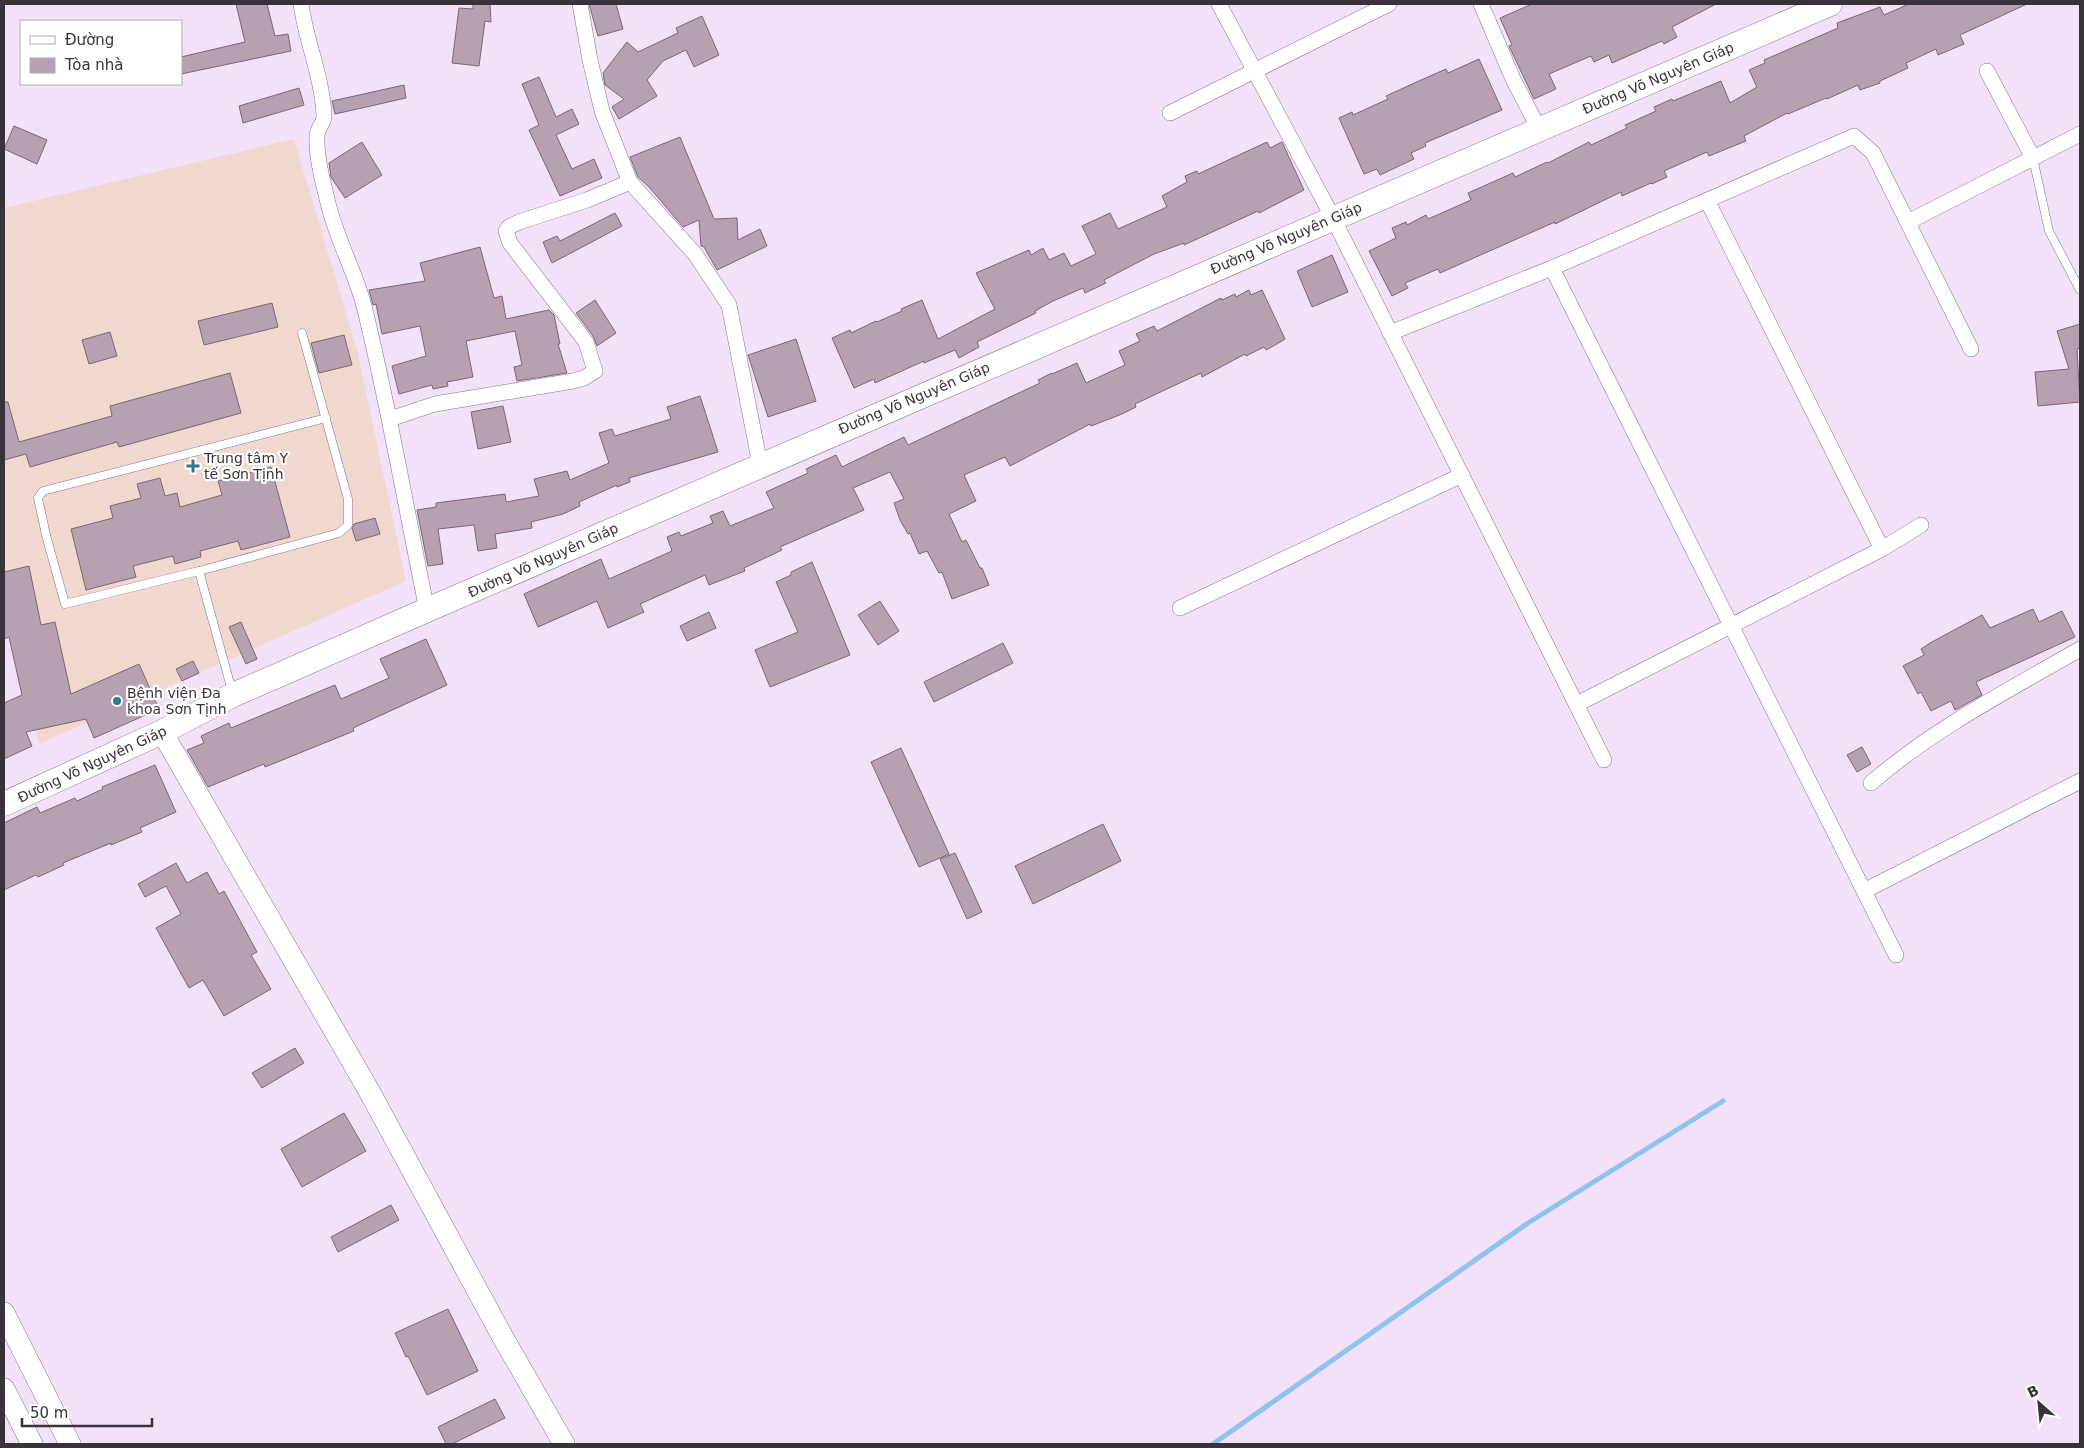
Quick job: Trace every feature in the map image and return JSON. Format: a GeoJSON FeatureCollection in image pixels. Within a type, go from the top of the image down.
{"type":"FeatureCollection","features":[{"type":"Feature","properties":{"kind":"main road","name":"Đường Võ Nguyên Giáp"},"geometry":{"type":"LineString","coordinates":[[4,804],[162,732],[234,695],[427,610],[1830,4]]}},
{"type":"Feature","properties":{"kind":"street"},"geometry":{"type":"LineString","coordinates":[[301,4],[305,30],[314,56],[322,100],[324,117],[317,134],[328,205],[363,304],[390,418],[427,610]]}},
{"type":"Feature","properties":{"kind":"street"},"geometry":{"type":"LineString","coordinates":[[580,4],[602,111],[630,182],[695,254],[729,304],[760,465]]}},
{"type":"Feature","properties":{"kind":"street"},"geometry":{"type":"LineString","coordinates":[[1219,4],[1333,218],[1604,760]]}},
{"type":"Feature","properties":{"kind":"street"},"geometry":{"type":"LineString","coordinates":[[1170,114],[1390,4]]}},
{"type":"Feature","properties":{"kind":"street"},"geometry":{"type":"LineString","coordinates":[[1481,4],[1513,79],[1539,129]]}},
{"type":"Feature","properties":{"kind":"street"},"geometry":{"type":"LineString","coordinates":[[1987,71],[2033,158]]}},
{"type":"Feature","properties":{"kind":"street"},"geometry":{"type":"LineString","coordinates":[[1908,222],[2080,134]]}},
{"type":"Feature","properties":{"kind":"street"},"geometry":{"type":"LineString","coordinates":[[1390,333],[1552,268],[1854,136],[1873,153],[1971,349]]}},
{"type":"Feature","properties":{"kind":"street"},"geometry":{"type":"LineString","coordinates":[[390,418],[435,404],[573,381],[584,378],[595,371],[586,342],[514,247],[506,231],[509,226],[519,222],[587,200],[630,182]]}},
{"type":"Feature","properties":{"kind":"street"},"geometry":{"type":"LineString","coordinates":[[1707,200],[1882,549]]}},
{"type":"Feature","properties":{"kind":"street"},"geometry":{"type":"LineString","coordinates":[[1552,268],[1896,955]]}},
{"type":"Feature","properties":{"kind":"street"},"geometry":{"type":"LineString","coordinates":[[1180,608],[1462,475]]}},
{"type":"Feature","properties":{"kind":"street"},"geometry":{"type":"LineString","coordinates":[[1577,704],[1882,549],[1921,526]]}},
{"type":"Feature","properties":{"kind":"street"},"geometry":{"type":"LineString","coordinates":[[1871,784],[1894,763],[1924,742],[2080,650]]}},
{"type":"Feature","properties":{"kind":"street"},"geometry":{"type":"LineString","coordinates":[[162,732],[363,1081],[501,1334],[564,1444]]}},
{"type":"Feature","properties":{"kind":"street"},"geometry":{"type":"LineString","coordinates":[[1864,891],[2080,780]]}},
{"type":"Feature","properties":{"kind":"street"},"geometry":{"type":"LineString","coordinates":[[4,1313],[70,1444]]}},
{"type":"Feature","properties":{"kind":"street"},"geometry":{"type":"LineString","coordinates":[[4,1389],[32,1444]]}},
{"type":"Feature","properties":{"kind":"lane"},"geometry":{"type":"LineString","coordinates":[[2033,158],[2049,231],[2080,290]]}},
{"type":"Feature","properties":{"kind":"lane"},"geometry":{"type":"LineString","coordinates":[[302,333],[326,418],[348,499],[348,525],[339,533],[65,604],[38,498],[43,492],[326,418]]}},
{"type":"Feature","properties":{"kind":"lane"},"geometry":{"type":"LineString","coordinates":[[198,571],[234,695]]}},
{"type":"Feature","properties":{"kind":"shaded area","name":"Trung tâm Y tế Sơn Tịnh"},"geometry":{"type":"Polygon","coordinates":[[[294,139],[357,350],[406,581],[39,744],[4,582],[4,208],[294,139]]]}},
{"type":"Feature","properties":{"kind":"building"},"geometry":{"type":"Polygon","coordinates":[[[236,4],[267,4],[275,36],[288,34],[291,51],[182,74],[182,57],[245,42],[236,4]]]}},
{"type":"Feature","properties":{"kind":"building"},"geometry":{"type":"Polygon","coordinates":[[[473,4],[490,4],[491,22],[485,21],[479,66],[452,63],[459,8],[473,9],[473,4]]]}},
{"type":"Feature","properties":{"kind":"building"},"geometry":{"type":"Polygon","coordinates":[[[589,4],[616,4],[623,29],[598,36],[589,4]]]}},
{"type":"Feature","properties":{"kind":"building"},"geometry":{"type":"Polygon","coordinates":[[[1532,4],[1716,4],[1672,27],[1677,37],[1664,44],[1662,41],[1612,63],[1609,55],[1594,62],[1591,56],[1549,74],[1556,89],[1534,99],[1509,46],[1512,45],[1500,18],[1532,4]]]}},
{"type":"Feature","properties":{"kind":"building"},"geometry":{"type":"Polygon","coordinates":[[[1909,4],[2027,4],[1960,35],[1964,44],[1938,55],[1936,49],[1906,63],[1908,68],[1880,81],[1880,83],[1860,90],[1858,85],[1827,99],[1787,113],[1744,136],[1746,141],[1709,156],[1707,152],[1664,171],[1667,177],[1652,184],[1622,196],[1621,192],[1555,224],[1555,222],[1440,273],[1438,269],[1405,283],[1408,288],[1392,296],[1369,251],[1396,238],[1392,228],[1406,222],[1407,225],[1426,215],[1428,219],[1471,200],[1468,193],[1513,173],[1515,177],[1589,142],[1591,145],[1627,128],[1625,125],[1656,111],[1654,107],[1672,99],[1673,101],[1721,81],[1730,103],[1757,87],[1749,70],[1765,63],[1764,60],[1838,28],[1837,23],[1880,7],[1884,15],[1909,4]]]}},
{"type":"Feature","properties":{"kind":"building"},"geometry":{"type":"Polygon","coordinates":[[[702,16],[719,55],[694,67],[686,50],[663,61],[647,80],[657,96],[619,119],[612,107],[624,99],[605,85],[603,73],[627,42],[638,52],[678,33],[676,28],[702,16]]]}},
{"type":"Feature","properties":{"kind":"building"},"geometry":{"type":"Polygon","coordinates":[[[1479,59],[1502,110],[1425,143],[1426,146],[1411,153],[1414,159],[1380,175],[1377,169],[1364,174],[1339,118],[1352,112],[1353,115],[1388,99],[1386,96],[1446,69],[1448,73],[1479,59]]]}},
{"type":"Feature","properties":{"kind":"building"},"geometry":{"type":"Polygon","coordinates":[[[539,77],[556,117],[572,109],[579,124],[556,135],[572,169],[594,159],[602,178],[560,196],[529,130],[539,125],[522,84],[539,77]]]}},
{"type":"Feature","properties":{"kind":"building"},"geometry":{"type":"Polygon","coordinates":[[[404,85],[406,98],[335,114],[332,101],[404,85]]]}},
{"type":"Feature","properties":{"kind":"building"},"geometry":{"type":"Polygon","coordinates":[[[299,88],[304,105],[243,123],[239,106],[299,88]]]}},
{"type":"Feature","properties":{"kind":"building"},"geometry":{"type":"Polygon","coordinates":[[[14,126],[47,140],[37,164],[4,149],[14,126]]]}},
{"type":"Feature","properties":{"kind":"building"},"geometry":{"type":"Polygon","coordinates":[[[680,137],[714,219],[737,218],[738,240],[760,229],[767,246],[717,270],[704,247],[701,246],[699,220],[683,227],[638,177],[630,157],[680,137]]]}},
{"type":"Feature","properties":{"kind":"building"},"geometry":{"type":"Polygon","coordinates":[[[362,142],[382,175],[345,198],[331,177],[329,163],[362,142]]]}},
{"type":"Feature","properties":{"kind":"building"},"geometry":{"type":"Polygon","coordinates":[[[1267,142],[1270,148],[1282,142],[1304,190],[1259,213],[1258,211],[1184,245],[1184,243],[1154,254],[1104,280],[1106,283],[1085,293],[1083,288],[1053,301],[1035,311],[1036,313],[977,342],[979,347],[959,358],[955,350],[924,363],[924,361],[875,383],[874,379],[854,388],[832,338],[850,330],[851,333],[902,311],[901,309],[922,300],[938,339],[995,309],[976,273],[1029,250],[1031,255],[1043,248],[1049,260],[1064,253],[1071,266],[1096,254],[1082,226],[1110,213],[1118,229],[1167,207],[1162,196],[1187,182],[1185,176],[1197,171],[1198,174],[1267,142]]]}},
{"type":"Feature","properties":{"kind":"building"},"geometry":{"type":"Polygon","coordinates":[[[615,213],[622,226],[552,263],[543,242],[557,236],[560,241],[615,213]]]}},
{"type":"Feature","properties":{"kind":"building"},"geometry":{"type":"Polygon","coordinates":[[[480,247],[494,298],[502,296],[506,319],[549,310],[554,315],[560,344],[558,344],[567,373],[517,381],[514,367],[522,365],[515,331],[466,341],[473,377],[447,382],[448,386],[433,389],[432,385],[399,394],[392,366],[426,356],[420,326],[382,334],[376,304],[373,305],[369,290],[425,281],[420,263],[480,247]]]}},
{"type":"Feature","properties":{"kind":"building"},"geometry":{"type":"Polygon","coordinates":[[[1332,255],[1348,292],[1312,307],[1297,271],[1332,255]]]}},
{"type":"Feature","properties":{"kind":"building"},"geometry":{"type":"Polygon","coordinates":[[[1249,290],[1251,295],[1262,290],[1285,339],[1266,350],[1264,347],[1246,356],[1245,354],[1202,377],[1201,373],[1135,404],[1136,407],[1122,414],[1091,426],[1090,424],[1010,466],[1005,457],[964,475],[976,501],[949,514],[962,542],[966,540],[980,568],[982,568],[989,585],[952,599],[942,572],[939,573],[927,551],[919,554],[910,533],[908,534],[900,520],[894,503],[904,499],[890,472],[853,488],[864,510],[780,547],[782,550],[744,568],[745,571],[709,585],[705,575],[640,604],[644,612],[608,628],[597,601],[538,627],[524,594],[601,559],[609,579],[672,551],[667,537],[679,532],[681,536],[713,523],[710,516],[723,511],[730,526],[774,508],[766,492],[808,473],[806,469],[836,455],[842,467],[904,437],[908,445],[1040,383],[1038,380],[1052,373],[1077,363],[1086,383],[1125,365],[1119,351],[1140,341],[1136,334],[1154,326],[1157,331],[1221,298],[1222,300],[1235,294],[1236,297],[1249,290]]]}},
{"type":"Feature","properties":{"kind":"building"},"geometry":{"type":"Polygon","coordinates":[[[595,300],[616,333],[597,346],[593,336],[576,313],[595,300]]]}},
{"type":"Feature","properties":{"kind":"building"},"geometry":{"type":"Polygon","coordinates":[[[272,303],[278,327],[204,345],[198,321],[272,303]]]}},
{"type":"Feature","properties":{"kind":"building"},"geometry":{"type":"Polygon","coordinates":[[[2080,324],[2080,348],[2077,349],[2080,402],[2038,406],[2035,372],[2069,369],[2057,331],[2080,324]]]}},
{"type":"Feature","properties":{"kind":"building"},"geometry":{"type":"Polygon","coordinates":[[[110,332],[117,356],[89,364],[82,340],[110,332]]]}},
{"type":"Feature","properties":{"kind":"building"},"geometry":{"type":"Polygon","coordinates":[[[344,335],[352,365],[319,373],[311,343],[344,335]]]}},
{"type":"Feature","properties":{"kind":"building"},"geometry":{"type":"Polygon","coordinates":[[[796,339],[816,401],[768,417],[748,355],[796,339]]]}},
{"type":"Feature","properties":{"kind":"building"},"geometry":{"type":"Polygon","coordinates":[[[230,373],[241,413],[119,447],[117,442],[30,467],[26,454],[4,460],[4,402],[8,402],[19,442],[112,416],[110,406],[230,373]]]}},
{"type":"Feature","properties":{"kind":"building"},"geometry":{"type":"Polygon","coordinates":[[[700,396],[718,452],[629,478],[630,482],[617,487],[617,485],[579,502],[580,506],[563,514],[531,522],[532,528],[495,534],[497,548],[478,551],[474,525],[438,529],[443,564],[428,566],[417,510],[436,507],[436,503],[505,494],[506,502],[539,496],[534,479],[567,471],[570,480],[609,463],[599,433],[612,429],[615,436],[671,419],[667,407],[700,396]]]}},
{"type":"Feature","properties":{"kind":"building"},"geometry":{"type":"Polygon","coordinates":[[[503,406],[511,442],[478,449],[471,412],[503,406]]]}},
{"type":"Feature","properties":{"kind":"building"},"geometry":{"type":"Polygon","coordinates":[[[271,467],[290,537],[241,550],[238,541],[200,551],[201,557],[175,564],[173,556],[133,566],[136,577],[86,590],[71,529],[113,518],[110,506],[141,498],[137,484],[160,478],[165,496],[177,493],[180,507],[222,495],[218,481],[271,467]]]}},
{"type":"Feature","properties":{"kind":"building"},"geometry":{"type":"Polygon","coordinates":[[[375,518],[380,534],[356,541],[352,528],[354,524],[375,518]]]}},
{"type":"Feature","properties":{"kind":"building"},"geometry":{"type":"Polygon","coordinates":[[[812,562],[850,655],[770,687],[755,650],[798,632],[776,582],[812,562]]]}},
{"type":"Feature","properties":{"kind":"building"},"geometry":{"type":"Polygon","coordinates":[[[29,566],[41,625],[55,622],[71,694],[139,664],[159,709],[94,738],[86,719],[26,732],[32,746],[4,759],[4,703],[22,695],[9,637],[4,639],[4,572],[29,566]]]}},
{"type":"Feature","properties":{"kind":"building"},"geometry":{"type":"Polygon","coordinates":[[[880,601],[899,631],[878,645],[858,615],[880,601]]]}},
{"type":"Feature","properties":{"kind":"building"},"geometry":{"type":"Polygon","coordinates":[[[2033,609],[2039,622],[2062,611],[2075,637],[1976,682],[1982,695],[1959,708],[1955,710],[1951,701],[1931,711],[1921,692],[1918,694],[1903,666],[1924,655],[1921,649],[1930,643],[1982,615],[1990,628],[2033,609]]]}},
{"type":"Feature","properties":{"kind":"building"},"geometry":{"type":"Polygon","coordinates":[[[709,612],[716,628],[687,641],[680,626],[709,612]]]}},
{"type":"Feature","properties":{"kind":"building"},"geometry":{"type":"Polygon","coordinates":[[[241,622],[257,659],[246,664],[229,627],[241,622]]]}},
{"type":"Feature","properties":{"kind":"building"},"geometry":{"type":"Polygon","coordinates":[[[426,639],[447,685],[353,728],[354,731],[265,767],[264,764],[208,787],[187,750],[204,743],[201,736],[229,723],[231,728],[335,685],[341,699],[389,678],[380,659],[426,639]]]}},
{"type":"Feature","properties":{"kind":"building"},"geometry":{"type":"Polygon","coordinates":[[[1003,643],[1013,663],[934,702],[924,682],[1003,643]]]}},
{"type":"Feature","properties":{"kind":"building"},"geometry":{"type":"Polygon","coordinates":[[[193,661],[199,673],[182,681],[176,669],[193,661]]]}},
{"type":"Feature","properties":{"kind":"building"},"geometry":{"type":"Polygon","coordinates":[[[1862,747],[1871,764],[1857,772],[1847,755],[1862,747]]]}},
{"type":"Feature","properties":{"kind":"building"},"geometry":{"type":"Polygon","coordinates":[[[901,748],[949,854],[919,867],[871,762],[901,748]]]}},
{"type":"Feature","properties":{"kind":"building"},"geometry":{"type":"Polygon","coordinates":[[[155,765],[176,812],[140,828],[142,832],[63,863],[64,865],[38,877],[36,875],[4,890],[4,823],[37,807],[40,813],[75,798],[77,801],[103,789],[102,787],[155,765]]]}},
{"type":"Feature","properties":{"kind":"building"},"geometry":{"type":"Polygon","coordinates":[[[1103,824],[1121,861],[1033,904],[1015,866],[1103,824]]]}},
{"type":"Feature","properties":{"kind":"building"},"geometry":{"type":"Polygon","coordinates":[[[955,853],[982,912],[967,919],[940,859],[955,853]]]}},
{"type":"Feature","properties":{"kind":"building"},"geometry":{"type":"Polygon","coordinates":[[[176,863],[187,883],[207,872],[219,894],[224,891],[257,952],[251,955],[271,989],[224,1016],[203,980],[189,988],[156,928],[181,914],[166,886],[145,897],[138,884],[176,863]]]}},
{"type":"Feature","properties":{"kind":"building"},"geometry":{"type":"Polygon","coordinates":[[[295,1048],[304,1063],[262,1088],[252,1073],[295,1048]]]}},
{"type":"Feature","properties":{"kind":"building"},"geometry":{"type":"Polygon","coordinates":[[[344,1113],[366,1151],[302,1187],[281,1149],[344,1113]]]}},
{"type":"Feature","properties":{"kind":"building"},"geometry":{"type":"Polygon","coordinates":[[[391,1205],[399,1220],[338,1252],[331,1237],[391,1205]]]}},
{"type":"Feature","properties":{"kind":"building"},"geometry":{"type":"Polygon","coordinates":[[[448,1309],[478,1371],[427,1395],[395,1333],[448,1309]]]}},
{"type":"Feature","properties":{"kind":"building"},"geometry":{"type":"Polygon","coordinates":[[[495,1399],[505,1418],[452,1444],[446,1444],[438,1427],[495,1399]]]}},
{"type":"Feature","properties":{"kind":"waterway"},"geometry":{"type":"LineString","coordinates":[[1213,1444],[1528,1223],[1723,1101]]}},
{"type":"Feature","properties":{"kind":"place","name":"Trung tâm Y tế Sơn Tịnh"},"geometry":{"type":"Point","coordinates":[193,466]}},
{"type":"Feature","properties":{"kind":"place","name":"Bệnh viện Đa khoa Sơn Tịnh"},"geometry":{"type":"Point","coordinates":[117,701]}}]}
